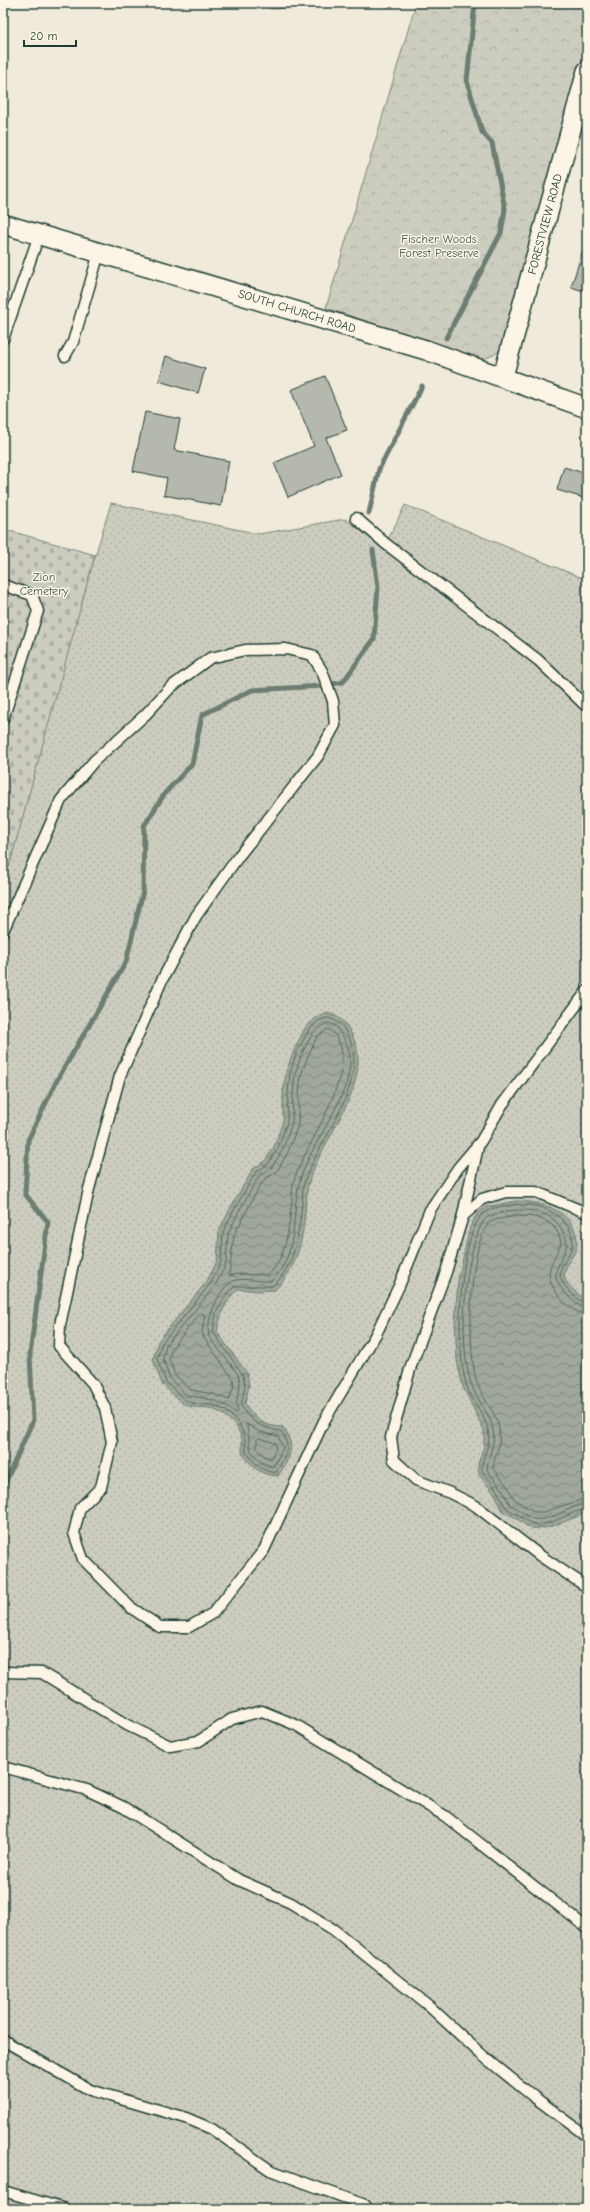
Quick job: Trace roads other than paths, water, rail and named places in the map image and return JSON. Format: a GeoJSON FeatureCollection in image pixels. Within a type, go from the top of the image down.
{"type":"FeatureCollection","features":[{"type":"Feature","properties":{"kind":"street","name":"FORESTVIEW ROAD"},"geometry":{"type":"LineString","coordinates":[[503,376],[587,71]]}},
{"type":"Feature","properties":{"kind":"street","name":"SOUTH CHURCH ROAD"},"geometry":{"type":"LineString","coordinates":[[3,224],[426,350],[503,376],[587,408]]}},
{"type":"Feature","properties":{"kind":"lane"},"geometry":{"type":"LineString","coordinates":[[3,339],[39,235]]}},
{"type":"Feature","properties":{"kind":"lane"},"geometry":{"type":"LineString","coordinates":[[65,356],[73,342],[99,252]]}},
{"type":"Feature","properties":{"kind":"lane"},"geometry":{"type":"LineString","coordinates":[[356,518],[386,544],[538,660],[587,708]]}},
{"type":"Feature","properties":{"kind":"lane"},"geometry":{"type":"LineString","coordinates":[[3,585],[32,595],[38,611],[3,719]]}},
{"type":"Feature","properties":{"kind":"lane"},"geometry":{"type":"LineString","coordinates":[[3,931],[61,800],[94,761],[144,715],[171,686],[210,658],[245,650],[286,649],[312,655],[323,674],[331,697],[335,725],[318,756],[238,857],[196,916],[162,980],[120,1076],[89,1189],[60,1325],[59,1346],[93,1384],[105,1408],[112,1442],[101,1487],[80,1508],[74,1533],[83,1559],[130,1607],[160,1627],[189,1627],[213,1613],[264,1550],[324,1421],[376,1334],[399,1286],[430,1210],[458,1168],[478,1145],[502,1105],[587,991]]}},
{"type":"Feature","properties":{"kind":"lane"},"geometry":{"type":"LineString","coordinates":[[478,1145],[463,1216],[446,1272],[411,1366],[391,1436],[394,1460],[416,1480],[450,1493],[476,1506],[539,1556],[587,1587]]}},
{"type":"Feature","properties":{"kind":"lane"},"geometry":{"type":"LineString","coordinates":[[463,1216],[482,1199],[506,1192],[536,1192],[587,1213]]}},
{"type":"Feature","properties":{"kind":"lane"},"geometry":{"type":"LineString","coordinates":[[3,1672],[42,1673],[127,1725],[170,1746],[199,1741],[232,1719],[262,1712],[296,1725],[445,1816],[587,1928]]}},
{"type":"Feature","properties":{"kind":"lane"},"geometry":{"type":"LineString","coordinates":[[3,1767],[87,1790],[123,1807],[238,1880],[291,1903],[334,1930],[429,2006],[482,2055],[587,2136]]}},
{"type":"Feature","properties":{"kind":"lane"},"geometry":{"type":"LineString","coordinates":[[3,2040],[90,2090],[186,2118],[212,2130],[270,2170],[365,2205],[367,2209]]}},
{"type":"Feature","properties":{"kind":"lane"},"geometry":{"type":"LineString","coordinates":[[3,2191],[65,2209]]}},
{"type":"Feature","properties":{"kind":"water"},"geometry":{"type":"Polygon","coordinates":[[[327,1013],[341,1020],[351,1033],[357,1051],[357,1071],[352,1090],[344,1110],[314,1167],[308,1185],[299,1250],[290,1271],[275,1290],[257,1291],[238,1289],[233,1294],[224,1309],[217,1332],[247,1373],[249,1386],[245,1404],[261,1421],[271,1426],[283,1427],[290,1441],[291,1447],[289,1458],[278,1476],[272,1476],[257,1469],[242,1453],[242,1439],[236,1425],[223,1414],[210,1408],[191,1407],[182,1403],[162,1384],[153,1360],[158,1341],[207,1281],[217,1261],[219,1231],[231,1207],[253,1169],[265,1161],[274,1147],[283,1121],[283,1093],[286,1072],[294,1050],[305,1028],[316,1018],[327,1013]]]}},
{"type":"Feature","properties":{"kind":"water"},"geometry":{"type":"Polygon","coordinates":[[[516,1201],[537,1203],[557,1210],[572,1224],[576,1233],[577,1244],[564,1275],[571,1288],[587,1301],[587,1513],[546,1528],[529,1527],[512,1516],[504,1513],[495,1494],[479,1475],[478,1464],[484,1446],[484,1430],[463,1387],[457,1361],[455,1319],[458,1280],[470,1227],[477,1214],[486,1207],[516,1201]]]}},
{"type":"Feature","properties":{"kind":"waterway"},"geometry":{"type":"LineString","coordinates":[[446,338],[501,233],[505,209],[492,143],[482,132],[467,81],[475,3]]}},
{"type":"Feature","properties":{"kind":"waterway"},"geometry":{"type":"LineString","coordinates":[[369,513],[379,469],[422,386]]}},
{"type":"Feature","properties":{"kind":"waterway"},"geometry":{"type":"LineString","coordinates":[[3,1488],[33,1420],[30,1354],[48,1222],[25,1194],[28,1140],[56,1082],[126,962],[143,891],[144,826],[165,793],[192,764],[202,715],[252,690],[323,686],[343,682],[374,639],[378,587],[373,550]]}},
{"type":"Feature","properties":{"kind":"park label","name":"Fischer Woods Forest Preserve"},"geometry":{"type":"Point","coordinates":[439,246]}},
{"type":"Feature","properties":{"kind":"park label","name":"Zion Cemetery"},"geometry":{"type":"Point","coordinates":[44,584]}}]}
